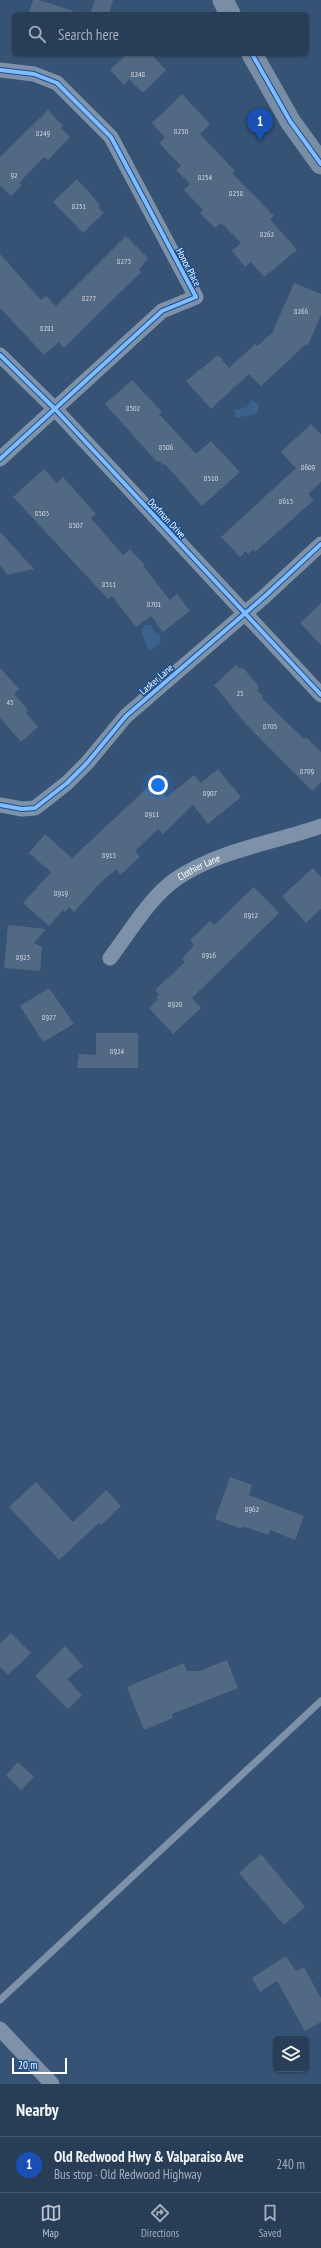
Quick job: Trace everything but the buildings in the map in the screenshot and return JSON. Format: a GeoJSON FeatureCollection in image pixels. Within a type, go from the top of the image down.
{"type":"FeatureCollection","features":[{"type":"Feature","properties":{"kind":"main road"},"geometry":{"type":"LineString","coordinates":[[223,0],[229,12]]}},
{"type":"Feature","properties":{"kind":"main road"},"geometry":{"type":"LineString","coordinates":[[253,56],[290,121],[321,164]]}},
{"type":"Feature","properties":{"kind":"street","name":"Honor Place"},"geometry":{"type":"LineString","coordinates":[[0,70],[34,74],[57,83],[110,137],[196,297],[162,311],[0,459]]}},
{"type":"Feature","properties":{"kind":"street","name":"Dorfman Drive"},"geometry":{"type":"LineString","coordinates":[[0,355],[55,409],[321,694]]}},
{"type":"Feature","properties":{"kind":"street","name":"Lasker Lane"},"geometry":{"type":"LineString","coordinates":[[0,805],[22,809],[35,808],[67,783],[87,763],[126,716],[245,613],[321,544]]}},
{"type":"Feature","properties":{"kind":"street","name":"Clothier Lane"},"geometry":{"type":"LineString","coordinates":[[110,958],[153,901],[176,880],[222,856],[321,826]]}},
{"type":"Feature","properties":{"kind":"street"},"geometry":{"type":"LineString","coordinates":[[0,2029],[52,2084]]}},
{"type":"Feature","properties":{"kind":"lane"},"geometry":{"type":"LineString","coordinates":[[0,2000],[321,1701]]}},
{"type":"Feature","properties":{"kind":"water"},"geometry":{"type":"Polygon","coordinates":[[[252,400],[259,404],[257,414],[235,418],[235,410],[247,407],[252,400]]]}},
{"type":"Feature","properties":{"kind":"water"},"geometry":{"type":"Polygon","coordinates":[[[145,625],[151,625],[154,631],[160,636],[161,643],[152,650],[148,650],[141,630],[145,625]]]}},
{"type":"Feature","properties":{"kind":"cycle path"},"geometry":{"type":"LineString","coordinates":[[253,56],[290,121],[321,164]]}},
{"type":"Feature","properties":{"kind":"cycle path"},"geometry":{"type":"LineString","coordinates":[[0,70],[34,74],[57,83],[111,137],[196,297],[162,311],[0,459]]}},
{"type":"Feature","properties":{"kind":"cycle path"},"geometry":{"type":"LineString","coordinates":[[0,355],[55,409],[321,695]]}},
{"type":"Feature","properties":{"kind":"cycle path"},"geometry":{"type":"LineString","coordinates":[[0,805],[22,809],[35,808],[67,783],[87,763],[126,716],[265,596],[321,544]]}},
{"type":"Feature","properties":{"kind":"place","name":"Old Redwood Hwy & Valparaiso Ave"},"geometry":{"type":"Point","coordinates":[260,141]}}]}
